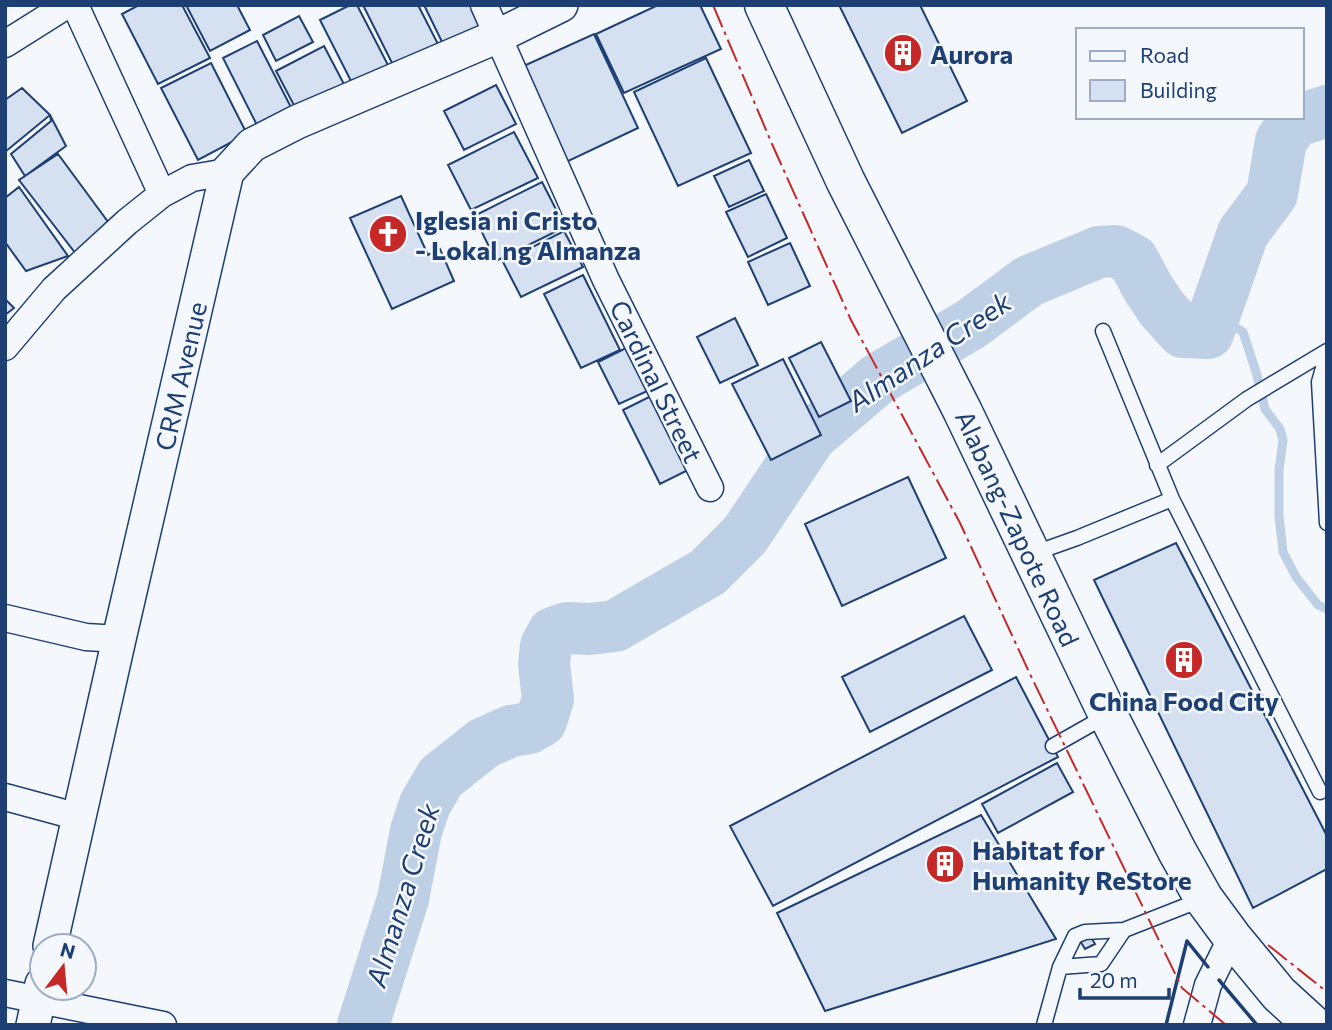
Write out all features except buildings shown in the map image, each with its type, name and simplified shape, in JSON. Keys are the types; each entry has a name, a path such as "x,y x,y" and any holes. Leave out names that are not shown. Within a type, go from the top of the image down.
{"highway":[{"name":"Alabang-Zapote Road","path":"764,5 846,182 951,388 1108,715 1177,851 1204,899 1232,937 1279,994 1313,1025"}],"street":[{"path":"5,44 67,5"},
{"path":"75,5 162,194"},
{"name":"Cardinal Street","path":"484,5 606,280 710,488"},
{"name":"CRM Avenue","path":"53,932 227,172 251,145 297,122 498,36 561,5"},
{"path":"5,347 54,289 162,194 192,178 227,172"},
{"path":"5,618 86,637 119,639"},
{"path":"5,797 79,817"},
{"path":"1197,1025 1209,985 1232,937"},
{"path":"5,993 38,1003 163,1025"}],"lane":[{"path":"1103,331 1172,499 1320,792"},
{"path":"1157,465 1247,399 1327,353"},
{"path":"1327,353 1318,382 1327,523"},
{"path":"1030,555 1172,499"},
{"path":"1053,746 1108,715"},
{"path":"1044,1025 1060,967 1075,936 1085,932 1125,930 1204,899"},
{"path":"1060,967 1101,964 1125,930"}],"waterway":[{"name":"Almanza Creek","path":"1304,119 1327,111"},
{"name":"Almanza Creek","path":"363,1025 403,899 416,831 425,804 441,777 484,743 511,731 529,728 541,721 548,699 544,664 546,646 553,633 567,628 615,626 708,572 745,535 811,436 878,379 971,324 1029,281 1099,252 1116,251 1133,260 1162,309 1183,332 1208,333 1243,233 1272,194 1281,141 1294,122 1303,119"},
{"name":"Almanza Creek","path":"1215,314 1243,332 1265,409 1280,429 1283,440 1279,470 1279,516 1283,552 1296,577 1318,605 1327,609"}],"wall":[{"path":"1166,1025 1187,941 1208,967"},
{"path":"1219,980 1257,1025"}],"power":[{"path":"713,5 851,320 960,523 1182,988 1226,1025"},
{"path":"1268,945 1327,992"}],"place":[{"name":"Aurora","path":"903,53"},
{"name":"Iglesia ni Cristo - Lokal ng Almanza","path":"388,234"},
{"name":"China Food City","path":"1184,660"},
{"name":"Habitat for Humanity ReStore","path":"945,864"}]}
